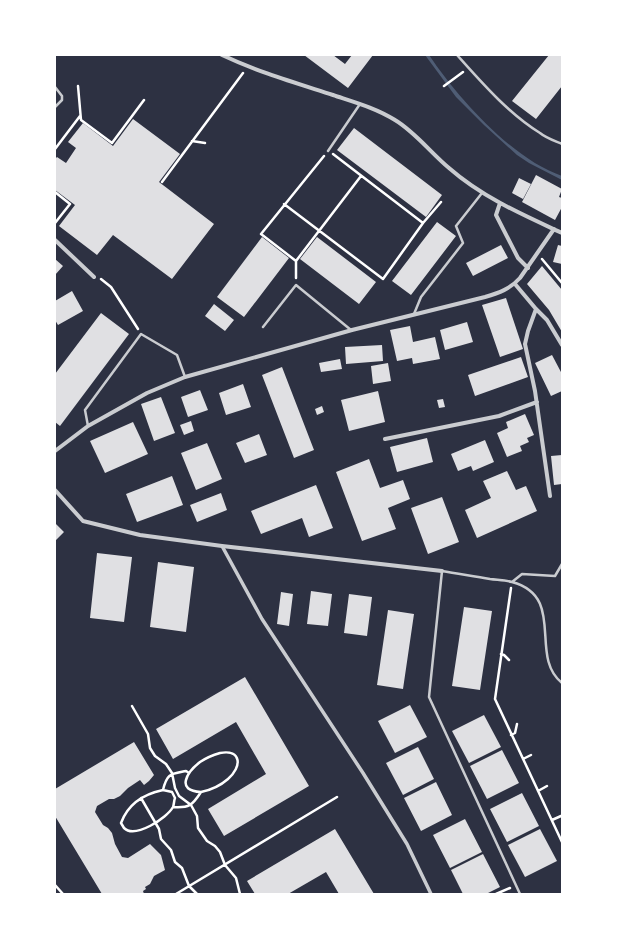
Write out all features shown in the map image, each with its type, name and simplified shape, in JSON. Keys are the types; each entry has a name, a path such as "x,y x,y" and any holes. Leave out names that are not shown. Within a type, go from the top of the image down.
{"street":[{"path":"222,55 246,66 361,104 396,120 449,169 482,192 562,233"},
{"path":"500,202 496,214 518,258 528,268"},
{"path":"55,451 88,426 147,393 185,377 352,330 486,297 503,291 515,284 554,230"},
{"path":"55,240 94,277"},
{"path":"515,284 547,320 562,345"},
{"path":"536,309 525,344 526,354 533,375 550,496"},
{"path":"385,439 499,416 537,402"},
{"path":"55,490 83,521 140,535 222,546 442,571"},
{"path":"222,546 262,620 363,773 407,844 432,894"}],"lane":[{"path":"457,55 517,117 541,134 562,144"},
{"path":"55,87 62,96 62,100 55,108"},
{"path":"328,151 361,104"},
{"path":"413,315 421,297 462,243 456,226 482,192"},
{"path":"262,327 296,284 352,330"},
{"path":"88,426 85,410 141,334 177,355 185,377"},
{"path":"512,582 522,574 555,576 562,564"},
{"path":"520,894 429,697 442,571 512,582 524,587 532,593 537,599 545,621 548,664 556,677 562,683"}],"path":[{"path":"162,182 246,66"},
{"path":"444,86 469,68"},
{"path":"78,86 81,120 112,143 144,100"},
{"path":"55,149 81,115"},
{"path":"192,141 205,143"},
{"path":"296,261 261,234 328,151 423,223"},
{"path":"296,284 296,261 361,176"},
{"path":"55,192 70,204 55,223"},
{"path":"284,204 383,279 423,223 441,202"},
{"path":"538,254 562,283"},
{"path":"94,277 102,279 111,287 119,302 141,334"},
{"path":"512,582 495,699 562,842"},
{"path":"501,654 509,660"},
{"path":"132,706 148,734 150,748 155,756 166,764 172,773 175,788 180,796 191,805 196,816 198,828 207,841 215,846 220,852 225,865 236,878 240,894"},
{"path":"511,734 515,733 517,724"},
{"path":"229,752 235,755 238,761 238,766 229,778 209,791 200,792 192,792 187,789 185,784 189,773 205,759 229,752"},
{"path":"523,759 531,755"},
{"path":"163,790 167,779 172,773 186,771 189,773"},
{"path":"538,791 547,786"},
{"path":"163,790 172,792 175,798 173,807 166,815 146,828 128,831 124,828 121,823 130,806 152,792 163,790"},
{"path":"173,807 183,808 191,805 200,792"},
{"path":"176,894 337,797"},
{"path":"141,798 159,829 161,839 171,850 175,862 182,868 189,886 197,894"},
{"path":"552,820 561,816"},
{"path":"55,885 63,894"},
{"path":"496,894 511,887"}],"water":[{"path":"425,55 429,55 455,90 506,142 543,168 562,176 562,180 517,155 484,125 456,97"}],"building":[{"path":"304,55 333,55 345,64 352,55 373,55 348,88"},
{"path":"549,55 562,55 562,86 536,119 512,101"},
{"path":"133,119 180,154 159,182 214,224 172,279 113,235 97,255 59,226 75,205 55,190 55,159 57,157 66,163 76,148 68,142 83,123 113,146"},
{"path":"354,128 442,195 426,217 337,150"},
{"path":"536,175 562,189 559,197 562,198 562,207 555,220 522,202"},
{"path":"519,178 531,184 523,199 512,193"},
{"path":"437,222 456,236 411,295 392,281"},
{"path":"262,237 289,258 244,317 217,297"},
{"path":"317,237 376,282 359,304 300,259"},
{"path":"501,245 508,258 473,276 466,263"},
{"path":"558,245 562,246 562,264 553,262"},
{"path":"55,259 63,266 55,275"},
{"path":"542,266 562,290 562,332 549,310 527,284"},
{"path":"72,291 83,311 58,325 55,320 55,301"},
{"path":"506,298 523,349 500,357 482,305"},
{"path":"214,304 234,320 225,331 205,316"},
{"path":"101,313 129,334 60,426 55,422 55,374"},
{"path":"467,322 473,342 445,350 440,330"},
{"path":"410,326 413,342 435,337 440,359 413,364 412,358 397,361 390,330"},
{"path":"382,345 383,361 346,364 345,347"},
{"path":"552,355 562,374 562,391 551,396 535,363"},
{"path":"521,357 528,377 475,396 468,375"},
{"path":"340,359 342,369 321,372 319,363"},
{"path":"388,363 391,381 373,384 371,366"},
{"path":"282,367 314,450 294,458 262,375"},
{"path":"243,384 251,407 226,415 219,393"},
{"path":"200,390 208,410 188,417 181,397"},
{"path":"378,391 385,422 349,431 341,400"},
{"path":"161,397 175,433 154,441 141,404"},
{"path":"443,399 445,407 439,408 437,400"},
{"path":"322,406 324,412 317,415 315,409"},
{"path":"525,414 534,435 527,438 529,442 520,446 522,451 507,457 497,433 508,428 506,422"},
{"path":"191,421 194,431 184,435 180,425"},
{"path":"133,422 148,454 105,473 90,441"},
{"path":"259,434 267,455 245,463 236,443"},
{"path":"427,438 433,462 397,472 390,447"},
{"path":"485,440 494,462 473,471 471,466 458,471 451,454"},
{"path":"207,443 222,479 196,490 181,453"},
{"path":"562,455 562,484 554,485 551,456"},
{"path":"369,459 380,488 403,480 410,499 388,508 396,529 362,541 336,472"},
{"path":"507,471 516,490 526,486 537,511 477,538 465,510 491,498 483,481"},
{"path":"172,476 183,505 137,522 126,494"},
{"path":"316,485 333,528 309,537 302,518 261,534 251,511"},
{"path":"221,493 227,510 197,522 190,505"},
{"path":"442,497 459,542 428,554 411,508"},
{"path":"55,523 64,532 55,541"},
{"path":"97,553 132,557 124,622 90,618"},
{"path":"158,562 194,567 186,632 150,627"},
{"path":"311,591 332,594 328,626 307,624"},
{"path":"281,592 293,594 289,626 277,624"},
{"path":"349,594 372,597 367,636 344,633"},
{"path":"464,607 492,611 480,690 452,686"},
{"path":"388,610 414,614 403,689 377,685"},
{"path":"245,677 309,786 224,836 208,809 266,774 236,722 173,759 156,729"},
{"path":"410,705 427,737 395,753 378,721"},
{"path":"484,715 501,747 469,763 452,731"},
{"path":"134,742 154,775 144,785 140,780 128,788 120,796 114,799 109,799 97,806 95,812 103,825 112,833 115,844 122,857 128,858 150,844 161,855 165,870 154,876 150,884 145,887 146,889 143,891 144,894 102,894 55,816 55,789"},
{"path":"418,747 434,779 403,795 386,763"},
{"path":"502,750 519,783 487,799 470,766"},
{"path":"436,782 452,815 421,831 404,798"},
{"path":"522,793 539,826 507,842 490,809"},
{"path":"465,819 482,852 450,868 433,835"},
{"path":"335,829 374,894 339,894 326,872 288,894 255,894 247,881"},
{"path":"540,829 557,861 525,877 508,845"},
{"path":"483,854 500,887 486,894 463,894 451,870"}]}
